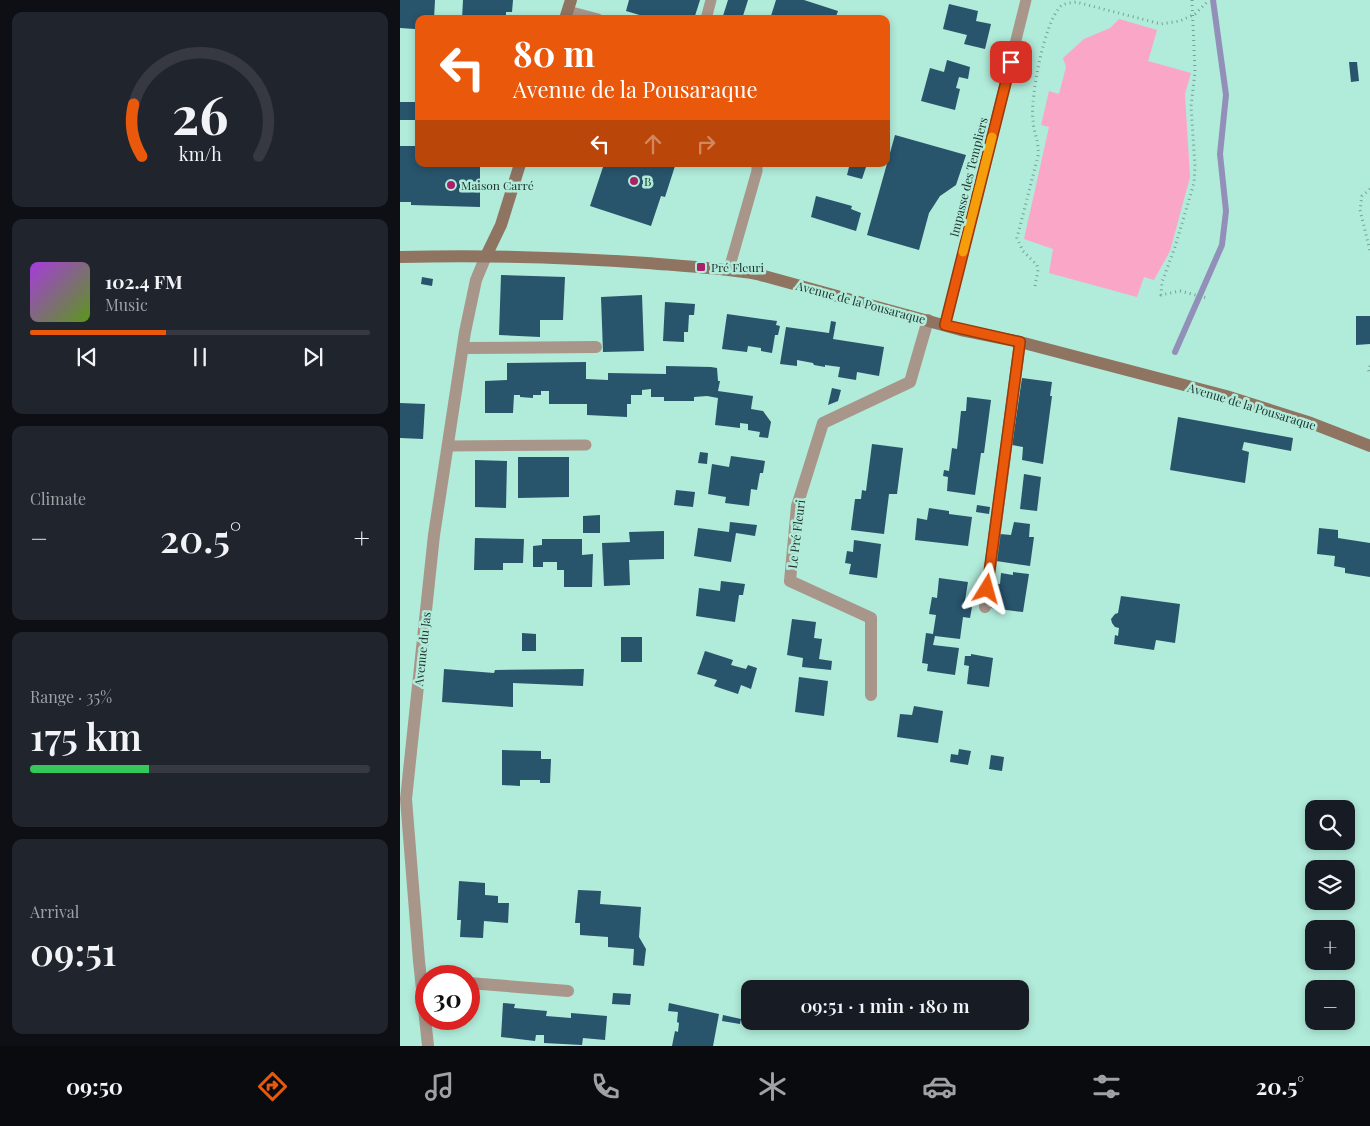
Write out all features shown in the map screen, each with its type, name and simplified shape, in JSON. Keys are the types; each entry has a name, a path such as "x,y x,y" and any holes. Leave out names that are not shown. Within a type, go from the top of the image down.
{"street":[{"path":"486,256 501,224 519,167"},
{"name":"Avenue de la Pousaraque","path":"400,257 486,256 600,260 729,269 757,274 945,325 1020,342 1226,396 1311,423 1370,446"},
{"name":"Avenue du Jas","path":"423,965 406,799 434,535 463,348 476,280 486,256"},
{"name":"Le Pré Fleuri","path":"871,695 871,618 790,581 797,506 823,423 910,382 928,320"},
{"path":"985,608 1020,342"},
{"path":"463,348 596,347"},
{"path":"480,984 568,991"},
{"name":"Avenue du Jas","path":"427,1030 428,1046"}],"lane":[{"path":"707,15 711,0"},
{"name":"Impasse des Templiers","path":"945,325 1026,3"},
{"path":"568,10 585,15"},
{"path":"729,269 757,167"},
{"path":"448,446 586,445"}],"path":[{"path":"1192,0 1195,72 1191,106 1195,166 1194,183 1175,247 1162,282 1161,295 1180,291 1207,298"},
{"path":"1035,286 1037,265 1023,251 1017,238 1038,156 1039,142 1033,122 1034,86 1047,33 1054,14 1062,4 1076,2 1161,24 1180,21 1193,15 1207,2"},
{"path":"1370,189 1362,196 1360,210 1370,251"},
{"path":"1370,366 1368,370 1370,374"}],"shaded area":[{"path":"1119,19 1157,30 1148,61 1191,73 1185,94 1190,177 1170,251 1154,280 1144,277 1137,297 1049,273 1053,249 1024,239 1049,127 1041,125 1049,91 1059,94 1066,67 1063,58 1084,39 1110,28"}],"building":[{"path":"400,0 435,0 434,15 415,15 415,29 400,28"},
{"path":"463,0 513,0 512,12 506,12 506,15 462,15"},
{"path":"629,0 700,0 695,15 640,15 626,11"},
{"path":"728,0 748,0 743,15 723,15"},
{"path":"776,0 804,0 838,11 836,15 771,15"},
{"path":"949,4 978,11 976,21 991,24 985,49 964,44 967,35 943,29"},
{"path":"947,60 970,67 968,79 959,77 956,88 960,89 955,110 921,101 930,68 944,72"},
{"path":"1349,62 1357,62 1359,81 1351,82"},
{"path":"400,102 415,102 415,120 400,120"},
{"path":"978,124 985,126 982,138 975,136"},
{"path":"895,135 966,155 956,185 940,196 929,213 919,250 867,235 886,167 890,167 890,153"},
{"name":"Maison Carré","path":"400,146 415,146 415,167 480,167 480,207 411,205 411,202 400,202"},
{"name":"B","path":"603,167 675,167 665,197 661,196 651,226 590,206"},
{"path":"849,167 866,167 862,179 847,175"},
{"path":"816,196 852,206 851,209 861,213 856,231 811,217"},
{"path":"501,275 565,277 563,320 540,320 540,337 499,335"},
{"path":"422,277 433,279 432,286 421,284"},
{"path":"642,295 644,351 603,352 601,297"},
{"path":"665,302 695,304 694,315 689,315 688,332 684,332 684,342 663,341"},
{"path":"727,314 777,321 776,325 780,326 778,335 775,335 772,353 761,351 761,348 748,346 747,352 722,349"},
{"path":"1356,316 1370,316 1370,344 1356,345"},
{"path":"831,321 836,322 833,339 884,347 879,376 857,372 856,380 838,377 840,367 825,365 825,367 797,360 797,366 780,364 786,327 829,333"},
{"path":"586,362 586,379 608,380 608,373 666,374 666,366 717,368 718,381 720,381 718,391 753,396 751,409 763,411 771,422 768,438 759,437 760,432 748,430 748,424 740,423 740,428 715,425 718,398 707,396 694,397 694,401 664,401 664,397 651,397 651,389 642,390 642,395 631,395 631,404 627,404 627,417 587,415 587,404 549,404 549,391 541,391 541,395 533,395 533,398 514,395 513,413 485,413 485,381 507,380 507,363"},
{"path":"1022,378 1052,382 1050,396 1052,396 1043,464 1022,460 1023,447 1012,445"},
{"path":"832,388 841,390 838,401 828,405"},
{"path":"967,397 991,400 984,453 981,453 975,495 947,491 948,477 943,476 944,470 949,471 952,448 957,449 961,411 966,411"},
{"path":"400,403 425,404 423,439 400,438"},
{"path":"1178,417 1293,438 1291,451 1244,442 1242,450 1249,452 1245,483 1170,470"},
{"path":"872,444 903,448 897,494 889,494 884,534 851,530 855,499 861,499 862,490 866,491"},
{"path":"700,452 708,453 707,464 698,463"},
{"path":"731,456 765,461 763,473 760,473 757,490 751,489 749,506 725,503 726,497 708,494 712,464 729,467"},
{"path":"518,457 569,457 569,497 518,498"},
{"path":"475,460 507,461 506,508 475,507"},
{"path":"1024,474 1041,477 1037,511 1020,509"},
{"path":"676,490 695,492 693,507 674,505"},
{"path":"977,505 990,507 989,514 976,512"},
{"path":"929,508 949,511 949,514 972,517 968,546 915,540 917,518 927,520"},
{"path":"600,515 600,533 583,533 583,516"},
{"path":"730,522 757,525 755,536 736,533 731,562 694,556 698,528 729,532"},
{"path":"1014,522 1030,524 1029,537 1034,537 1030,566 996,561 1000,534 1011,535"},
{"path":"1319,528 1338,530 1338,538 1370,543 1370,577 1345,573 1345,568 1334,566 1335,556 1317,554"},
{"path":"664,531 664,559 629,560 630,585 604,586 602,543 630,542 629,532"},
{"path":"475,538 524,539 523,563 503,563 503,570 474,570"},
{"path":"542,539 582,539 582,555 593,554 592,587 564,587 564,570 557,570 557,562 543,562 543,567 533,567 533,546 542,545"},
{"path":"854,540 881,544 877,578 849,574 851,564 845,563 847,551 853,552"},
{"path":"1013,572 1029,574 1023,612 991,608 993,583 1000,584 1001,573 1013,575"},
{"path":"939,578 968,582 964,607 972,607 970,618 963,617 960,639 935,636 933,645 959,648 955,675 927,671 928,664 922,663 926,633 933,634 936,615 929,614 932,597 937,598"},
{"path":"721,581 745,584 743,595 739,595 735,622 696,616 699,588 720,591"},
{"path":"1121,596 1180,604 1175,643 1156,640 1154,650 1114,644 1115,635 1118,636 1119,628 1115,627 1111,619 1118,613"},
{"path":"792,619 816,622 814,638 822,639 819,659 832,661 831,670 802,667 803,658 787,655"},
{"path":"522,633 536,634 536,651 522,651"},
{"path":"621,637 642,637 642,662 621,662"},
{"path":"705,651 733,660 731,665 746,669 748,665 757,668 751,689 741,685 738,694 714,686 717,680 697,674"},
{"path":"971,654 993,658 989,687 967,684 969,666 964,665 965,656 971,656"},
{"path":"444,669 494,673 495,670 584,669 583,686 513,683 513,707 442,702"},
{"path":"799,677 828,681 824,716 795,712"},
{"path":"914,706 943,711 938,743 897,737 900,714 912,715"},
{"path":"959,749 971,751 968,765 950,762 951,754 958,755"},
{"path":"502,750 541,751 541,759 551,759 550,783 540,783 540,780 520,780 520,786 502,785"},
{"path":"991,755 1004,757 1002,771 989,769"},
{"path":"459,881 485,883 485,895 498,896 498,903 509,903 508,923 484,921 483,938 460,937 461,920 457,920"},
{"path":"578,890 601,891 600,904 641,907 639,937 646,949 644,966 633,965 634,949 608,947 608,937 580,935 580,923 575,923"},
{"path":"613,993 631,994 630,1005 612,1004"},
{"path":"503,1003 515,1004 514,1008 547,1011 546,1016 571,1018 571,1013 607,1016 605,1040 583,1038 582,1045 544,1043 544,1035 536,1035 535,1041 501,1037"},
{"path":"669,1003 719,1014 713,1046 672,1046 675,1031 678,1032 679,1023 677,1022 678,1012 668,1011"},
{"path":"723,1015 741,1019 740,1024 722,1021"}],"waterway":[{"path":"1175,352 1222,245 1226,211 1220,154 1226,95 1213,0"}],"slow traffic":[{"path":"963,252 992,137"}],"place":[{"name":"B","path":"634,181"},
{"name":"Maison Carré","path":"451,185"},
{"name":"Pré Fleuri","path":"701,267"}],"route":[{"path":"987,589 1020,342 945,325 1011,62"}]}
